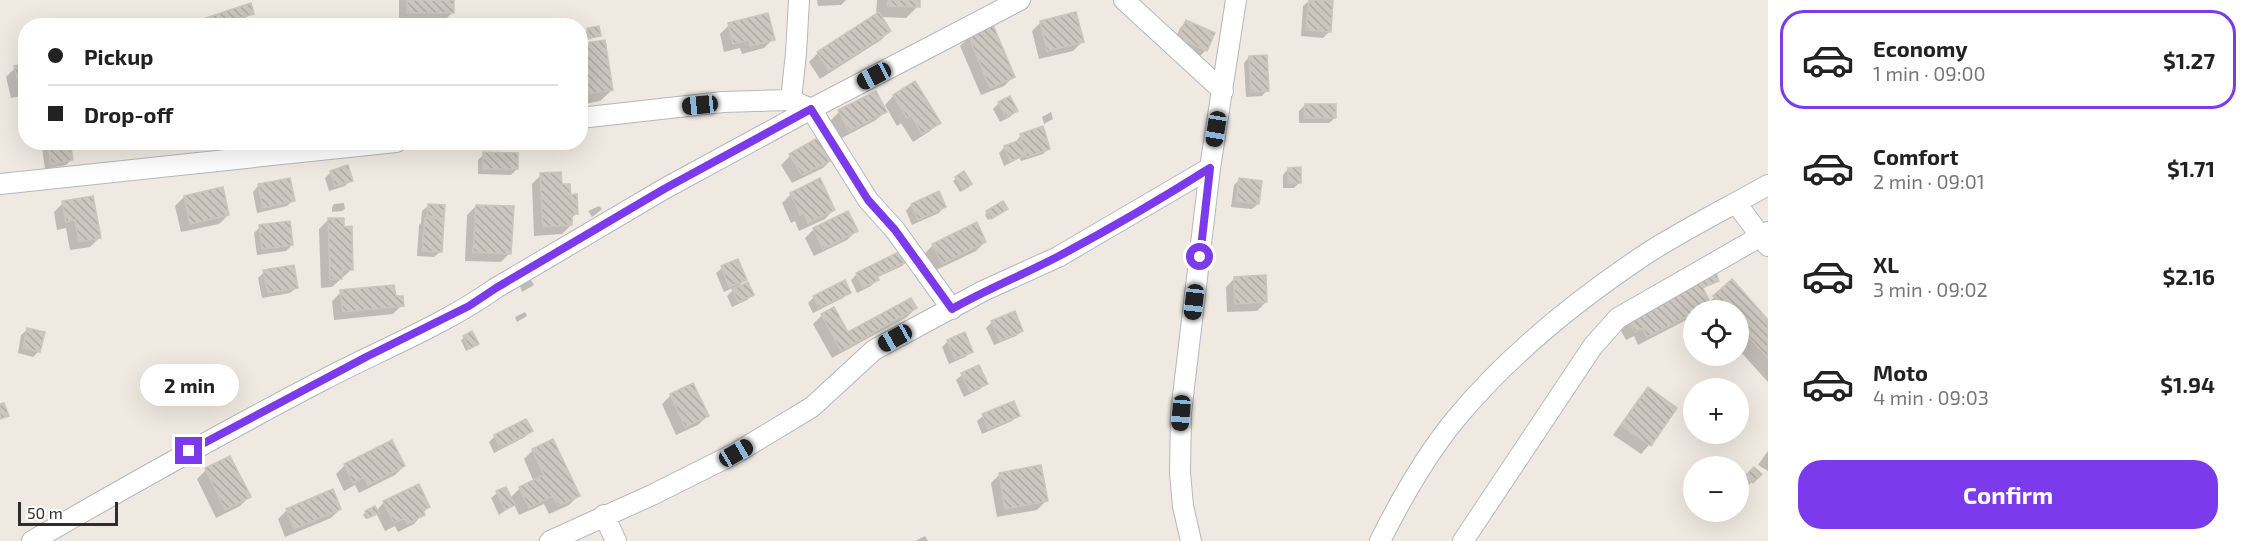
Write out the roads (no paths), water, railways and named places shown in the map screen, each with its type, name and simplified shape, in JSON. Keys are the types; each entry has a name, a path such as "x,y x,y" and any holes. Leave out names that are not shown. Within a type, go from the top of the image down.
{"street":[{"path":"791,100 799,0"},
{"path":"32,541 209,440 368,356 469,306 664,189 1020,0"},
{"path":"1124,0 1222,91"},
{"path":"1191,541 1183,506 1179,454 1181,413 1210,168 1236,0"},
{"path":"588,117 723,102 791,100 811,109 868,200 895,230 952,309"},
{"path":"0,184 321,150"},
{"path":"550,541 696,474 781,427 812,407 874,350 983,291 1058,256 1210,168"},
{"path":"1380,541 1401,499 1425,461 1454,422 1502,370 1597,288 1651,252 1768,185"},
{"path":"1463,541 1610,324 1766,238 1736,203"},
{"path":"604,515 616,541"}]}
